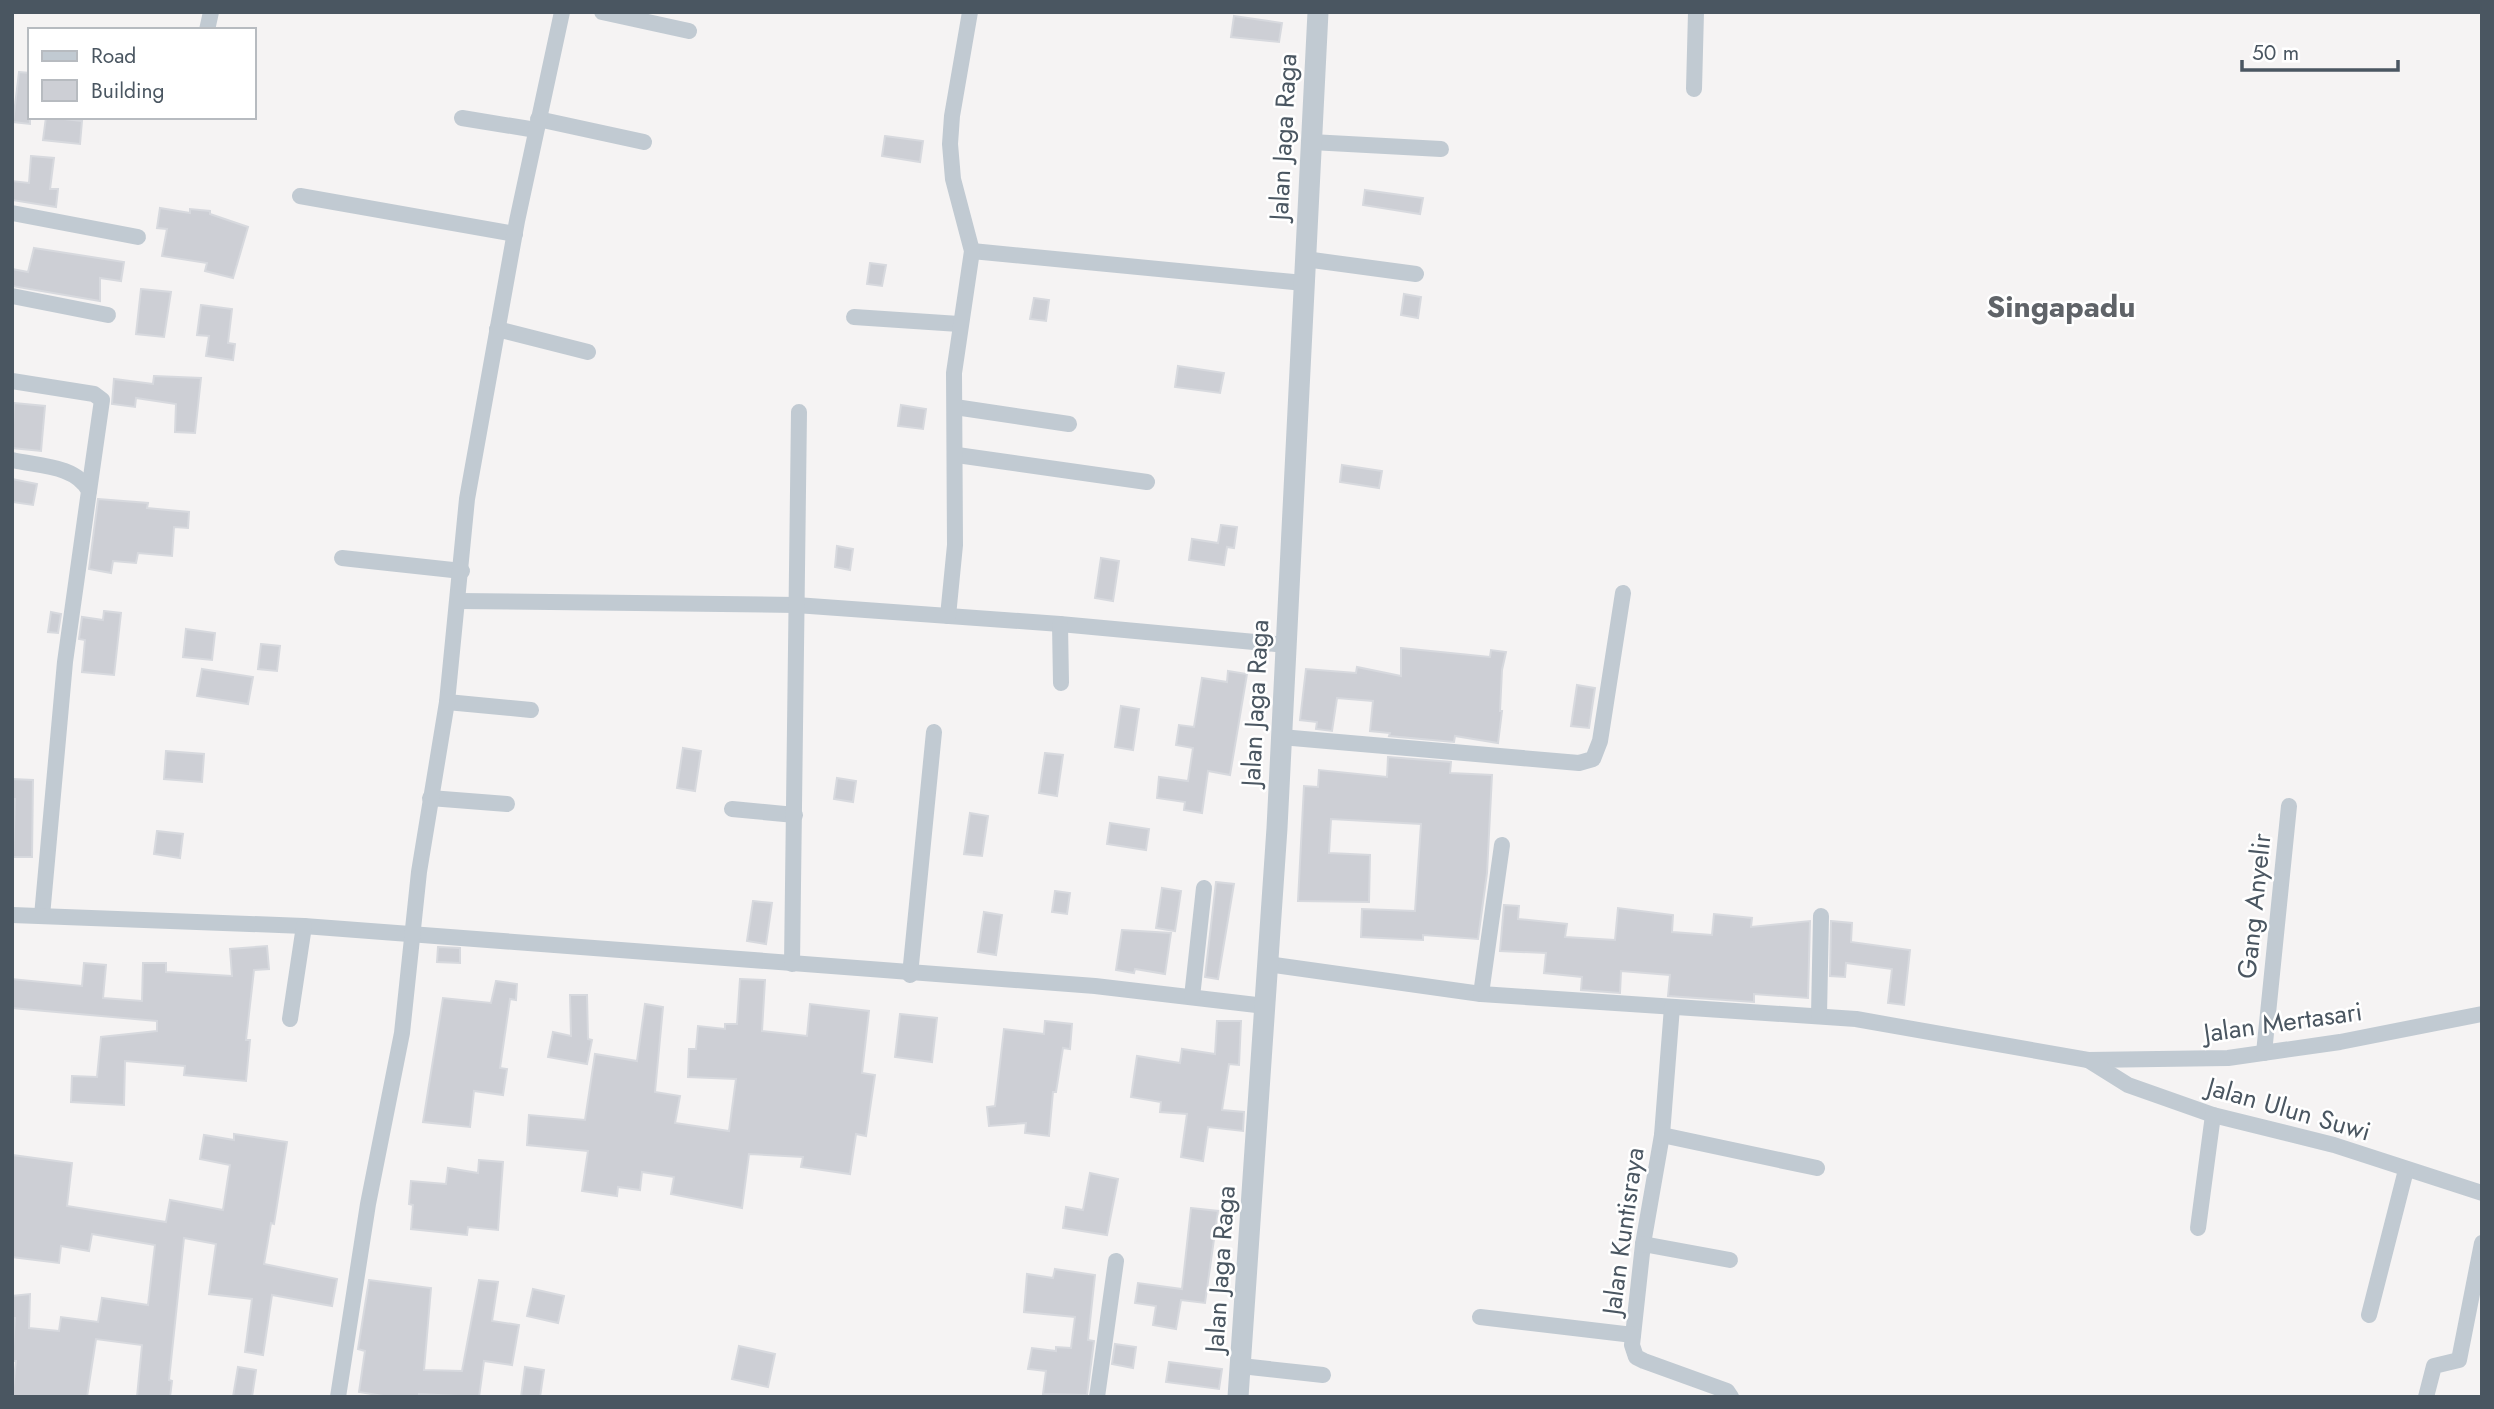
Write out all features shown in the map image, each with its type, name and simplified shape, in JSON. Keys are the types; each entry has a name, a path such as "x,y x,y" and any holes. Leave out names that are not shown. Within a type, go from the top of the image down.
{"street":[{"path":"338,1397 368,1204 402,1033 430,798 447,702 467,499 515,234 562,12"},
{"path":"602,12 689,31"},
{"path":"948,616 955,545 957,455 954,373 959,324 972,251 953,179 950,144 970,12"},
{"name":"Jalan Jaga Raga","path":"1238,1397 1287,645 1318,12"},
{"path":"1694,89 1696,12"},
{"path":"462,118 537,125 645,142"},
{"path":"1311,142 1441,149"},
{"path":"300,196 515,234"},
{"path":"12,213 138,237"},
{"path":"972,251 1304,283"},
{"path":"1305,259 1416,274"},
{"path":"12,296 108,315"},
{"path":"854,317 959,324"},
{"path":"497,330 589,352"},
{"path":"12,381 94,394 102,400 65,662 42,916"},
{"path":"955,407 1069,424"},
{"path":"792,964 799,412"},
{"path":"957,455 1147,482"},
{"path":"12,460 70,472 83,480 89,491"},
{"path":"342,558 461,571"},
{"path":"1281,737 1579,763 1594,759 1600,741 1623,593"},
{"path":"458,601 796,605 1060,624 1287,645"},
{"path":"1060,624 1061,683"},
{"path":"447,702 531,710"},
{"path":"911,975 933,732"},
{"path":"430,798 507,804"},
{"name":"Gang Anyelir","path":"2264,1053 2289,806"},
{"path":"732,809 795,815"},
{"path":"1481,994 1502,845"},
{"path":"1192,997 1204,888"},
{"path":"12,915 304,926 568,949 1095,986 1265,1006"},
{"path":"1819,1015 1821,916"},
{"path":"290,1019 304,926"},
{"path":"1266,964 1481,994 1819,1015 2088,1060"},
{"name":"Jalan Kuntisraya","path":"1672,1007 1662,1135 1643,1244 1632,1345 1636,1357 1727,1391 1731,1397"},
{"name":"Jalan Mertasari","path":"2088,1060 2216,1058 2264,1053 2340,1042 2482,1014"},
{"name":"Jalan Ulun Suwi","path":"2088,1060 2128,1085 2213,1115 2334,1145 2482,1193"},
{"path":"2198,1228 2213,1115"},
{"path":"1662,1135 1817,1168"},
{"path":"2369,1315 2406,1170"},
{"path":"2426,1397 2433,1367 2459,1360 2482,1243"},
{"path":"1643,1244 1730,1260"},
{"path":"1097,1397 1115,1261"},
{"path":"1480,1317 1633,1335"},
{"path":"1241,1366 1323,1376"}],"building":[{"path":"1234,16 1282,23 1279,42 1231,37"},
{"path":"19,72 28,73 30,124 13,122"},
{"path":"46,119 82,121 80,144 43,140"},
{"path":"885,136 923,141 920,162 882,156"},
{"path":"31,156 54,158 50,189 58,189 56,207 12,200 12,181 29,183"},
{"path":"1365,190 1423,198 1420,214 1363,205"},
{"path":"160,208 190,213 190,209 210,211 210,214 248,227 233,278 205,271 207,263 162,256 167,229 157,228"},
{"path":"34,248 124,262 121,281 100,278 100,301 12,286 12,269 28,272"},
{"path":"870,263 886,265 882,286 867,284"},
{"path":"141,289 171,292 164,337 136,334"},
{"path":"1404,294 1421,297 1418,318 1401,315"},
{"path":"1034,298 1049,300 1046,321 1030,319"},
{"path":"201,305 232,309 228,343 235,344 233,360 206,356 209,336 197,335"},
{"path":"1178,366 1224,373 1220,393 1175,387"},
{"path":"154,376 201,378 195,433 175,432 176,404 136,398 135,407 112,404 114,379 153,384"},
{"path":"14,403 45,406 41,451 12,448"},
{"path":"901,405 926,409 923,429 898,426"},
{"path":"1342,465 1382,471 1379,488 1340,482"},
{"path":"12,479 37,484 33,505 12,502"},
{"path":"98,499 148,503 147,508 189,512 188,528 174,527 172,556 138,553 136,563 113,561 111,573 89,569"},
{"path":"1221,525 1237,527 1234,548 1227,547 1224,565 1189,560 1192,539 1218,543"},
{"path":"837,546 853,549 850,570 835,567"},
{"path":"1101,558 1119,561 1113,601 1095,598"},
{"path":"104,611 121,613 114,675 82,672 85,640 79,639 82,617 103,620"},
{"path":"51,612 61,614 58,633 48,632"},
{"path":"186,629 215,633 212,660 183,657"},
{"path":"261,644 280,646 277,671 258,669"},
{"path":"1401,648 1490,657 1491,650 1506,652 1502,670 1502,711 1498,743 1455,736 1454,742 1389,736 1390,733 1370,731 1373,701 1337,698 1332,731 1316,729 1317,722 1300,720 1306,669 1356,673 1357,667 1401,676"},
{"path":"202,669 253,677 248,704 197,696"},
{"path":"1228,671 1247,674 1230,775 1208,771 1202,813 1184,810 1185,802 1157,798 1159,777 1188,781 1193,748 1176,745 1179,725 1194,727 1202,678 1227,682"},
{"path":"1577,685 1595,688 1589,728 1571,726"},
{"path":"1121,706 1139,709 1133,750 1115,747"},
{"path":"683,748 701,751 695,791 677,788"},
{"path":"166,751 204,754 202,782 164,779"},
{"path":"1045,753 1063,755 1057,796 1039,793"},
{"path":"1388,757 1451,762 1450,773 1492,775 1487,873 1478,939 1423,935 1423,940 1361,937 1362,909 1415,911 1421,824 1331,819 1329,853 1370,855 1369,902 1298,901 1304,786 1318,787 1319,770 1387,777"},
{"path":"837,778 856,781 853,802 834,799"},
{"path":"12,779 33,780 32,857 13,857 15,799 12,799"},
{"path":"970,813 988,816 982,856 964,854"},
{"path":"1110,823 1149,829 1146,850 1107,844"},
{"path":"157,831 183,834 180,858 154,854"},
{"path":"1216,882 1234,884 1218,979 1205,977"},
{"path":"1162,888 1181,891 1175,931 1156,928"},
{"path":"1055,891 1070,893 1067,914 1052,912"},
{"path":"753,901 772,903 766,944 747,941"},
{"path":"1504,905 1519,906 1518,919 1567,924 1565,937 1615,940 1618,908 1673,915 1672,932 1712,935 1714,914 1752,918 1751,927 1810,921 1808,998 1754,994 1754,1002 1668,996 1670,975 1621,971 1620,993 1581,990 1582,977 1544,973 1546,953 1500,951"},
{"path":"984,912 1002,915 996,955 978,952"},
{"path":"1831,921 1852,923 1851,942 1910,950 1904,1005 1888,1003 1892,969 1846,963 1845,977 1830,976"},
{"path":"1122,930 1171,933 1165,974 1135,969 1134,973 1116,970"},
{"path":"267,946 269,969 254,970 246,1040 250,1040 246,1081 184,1075 185,1066 125,1061 124,1105 71,1102 72,1076 97,1077 101,1037 157,1031 157,1021 12,1008 12,979 82,986 84,963 106,965 103,998 142,1001 143,963 166,963 166,972 232,976 230,949"},
{"path":"438,947 460,948 460,963 437,962"},
{"path":"740,979 765,980 762,1031 807,1036 810,1004 869,1011 862,1073 875,1075 866,1136 856,1134 850,1174 801,1167 803,1157 749,1154 742,1208 671,1194 674,1177 642,1172 640,1190 618,1187 617,1196 582,1191 588,1151 527,1145 529,1115 585,1120 595,1054 637,1061 645,1004 663,1007 655,1092 680,1096 675,1123 729,1131 736,1079 688,1077 689,1049 696,1049 698,1026 725,1029 725,1024 737,1024"},
{"path":"496,981 517,984 516,1000 510,999 500,1068 507,1069 503,1095 474,1091 470,1127 423,1122 443,998 491,1003"},
{"path":"570,995 587,995 588,1039 592,1040 587,1064 548,1057 553,1032 571,1036"},
{"path":"900,1014 937,1018 932,1062 895,1057"},
{"path":"1045,1021 1072,1024 1070,1049 1063,1048 1056,1092 1053,1092 1049,1136 1025,1133 1026,1123 989,1126 987,1107 995,1106 1004,1029 1044,1034"},
{"path":"1217,1021 1241,1021 1239,1065 1229,1064 1222,1110 1244,1112 1243,1131 1208,1127 1203,1161 1181,1157 1187,1114 1160,1112 1161,1102 1131,1097 1137,1056 1180,1063 1182,1049 1215,1054"},
{"path":"234,1134 287,1142 274,1224 271,1223 264,1264 337,1279 332,1306 272,1295 263,1355 245,1352 252,1299 209,1294 216,1244 184,1238 169,1380 172,1381 170,1397 137,1397 142,1345 96,1339 87,1397 12,1397 16,1361 12,1361 15,1318 12,1318 12,1296 30,1294 29,1328 59,1331 61,1317 98,1322 102,1298 148,1305 155,1245 92,1234 89,1251 61,1246 59,1263 12,1257 12,1155 72,1163 67,1206 166,1222 170,1200 223,1210 230,1165 200,1159 204,1135 234,1140"},
{"path":"479,1160 503,1162 498,1230 468,1227 467,1235 411,1229 411,1181 446,1184 448,1168 478,1173"},
{"path":"1090,1173 1118,1179 1107,1235 1063,1228 1066,1207 1083,1210"},
{"path":"1191,1208 1218,1211 1205,1303 1181,1300 1176,1329 1153,1325 1156,1306 1135,1303 1138,1283 1182,1289"},
{"path":"1055,1269 1095,1275 1088,1340 1094,1341 1087,1395 1043,1394 1046,1371 1028,1369 1032,1348 1056,1351 1056,1347 1071,1348 1075,1317 1024,1312 1027,1274 1053,1278"},
{"path":"369,1280 431,1288 424,1370 462,1371 479,1280 498,1282 492,1321 519,1325 512,1365 484,1361 479,1397 419,1394 419,1397 389,1397 359,1392 365,1351 358,1349"},
{"path":"533,1289 564,1296 558,1323 527,1316"},
{"path":"1115,1344 1136,1347 1133,1368 1112,1364"},
{"path":"739,1346 775,1354 768,1387 732,1379"},
{"path":"1169,1362 1222,1369 1219,1389 1166,1382"},
{"path":"238,1367 256,1370 252,1397 233,1397"},
{"path":"525,1367 544,1370 540,1397 521,1397"}],"district":[{"name":"Singapadu","path":"2061,307"}]}
